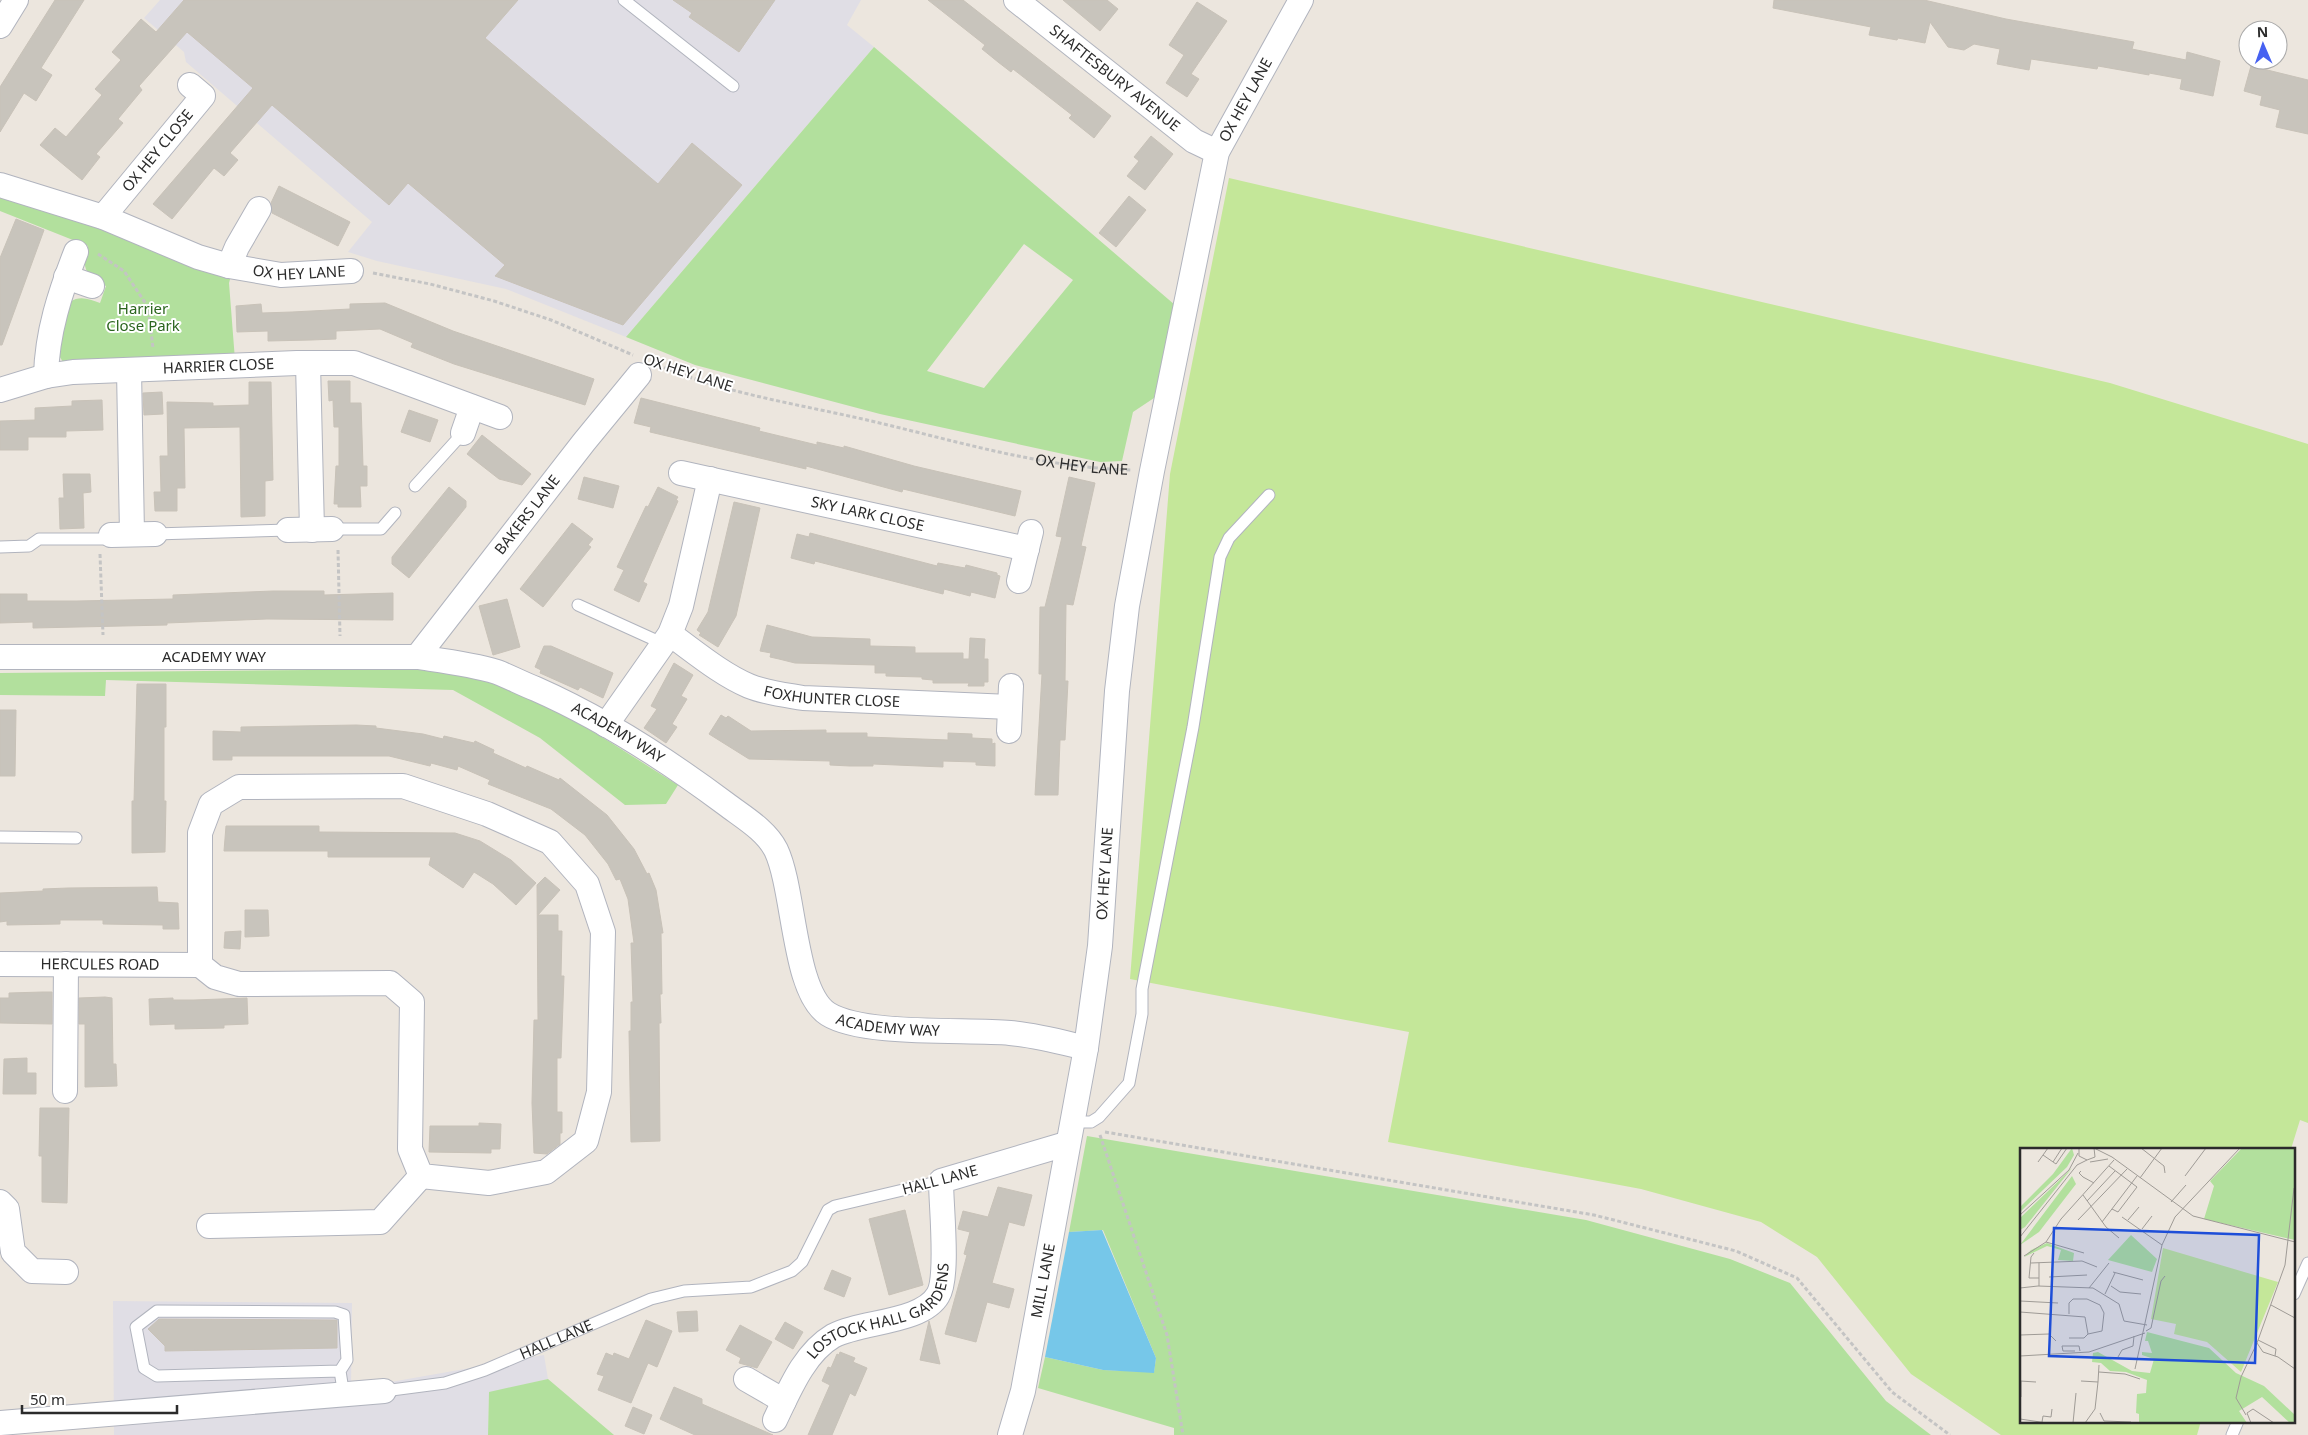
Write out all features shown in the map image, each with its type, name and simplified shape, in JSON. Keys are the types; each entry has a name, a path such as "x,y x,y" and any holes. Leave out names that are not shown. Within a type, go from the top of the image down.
{"street":[{"path":"0,26 16,0"},
{"name":"SHAFTESBURY AVENUE","path":"1016,0 1194,142 1217,152"},
{"name":"OX HEY LANE","path":"1069,1131 1086,1048 1100,946 1117,691 1127,606 1152,471 1217,152 1301,0"},
{"name":"OX HEY CLOSE","path":"103,217 203,96 190,85"},
{"name":"OX HEY LANE","path":"0,185 103,217 198,257 230,266 272,274 351,271"},
{"name":"OX HEY LANE","path":"230,266 237,248 259,208"},
{"path":"46,376 49,337 59,297 76,252"},
{"path":"66,277 92,286"},
{"path":"288,530 327,529 308,363"},
{"name":"HARRIER CLOSE","path":"0,390 46,376 73,372 354,363 500,417"},
{"name":"BAKERS LANE","path":"417,657 645,366"},
{"path":"128,370 114,536 155,534"},
{"path":"463,433 472,407"},
{"name":"SKY LARK CLOSE","path":"682,473 1029,540 1019,580"},
{"path":"606,725 667,639 681,606 710,479"},
{"name":"FOXHUNTER CLOSE","path":"667,639 749,686 773,693 803,698 1010,697 1009,730"},
{"name":"ACADEMY WAY","path":"0,657 417,657 461,663 498,673 559,699 606,725 687,776 761,831 776,849 785,877 806,981 816,1002 828,1014 840,1020 874,1028 1012,1033 1086,1048"},
{"path":"403,786 487,814 550,842 586,884 603,932 599,1092 586,1142 546,1172 489,1183 421,1176 410,1149 412,1002 390,983 239,984 215,977 200,966 200,833 211,804 239,787 403,786"},
{"name":"HERCULES ROAD","path":"0,964 200,966"},
{"path":"65,1091 66,964"},
{"name":"HALL LANE","path":"941,1181 1069,1131"},
{"name":"MILL LANE","path":"1010,1435 1023,1391 1069,1131"},
{"path":"209,1226 380,1222 421,1176"},
{"name":"LOSTOCK HALL GARDENS","path":"746,1379 779,1410 809,1359 820,1346 833,1336 846,1330 918,1312 938,1296 943,1274 941,1181"},
{"path":"0,1202 7,1209 13,1252 32,1271 66,1272"},
{"name":"HALL LANE","path":"0,1423 344,1396 384,1391"}],"lane":[{"path":"624,0 734,86"},
{"path":"415,486 463,433"},
{"path":"1069,1131 1099,1117 1130,1083 1142,1014 1142,989 1193,726 1220,557 1229,538 1269,496"},
{"path":"327,529 381,529 396,513"},
{"path":"155,534 288,530"},
{"path":"0,547 29,546 39,540 114,536"},
{"path":"578,605 667,639"},
{"path":"0,837 76,838"},
{"name":"HALL LANE","path":"384,1391 445,1383 485,1370 651,1299 684,1291 751,1287 759,1284 792,1271 802,1262 828,1210 835,1206 941,1181"},
{"path":"2296,1290 2308,1263"},
{"path":"340,1371 157,1376 144,1368 136,1327 157,1310 335,1312 344,1315 347,1360 340,1371 344,1396"},
{"path":"2232,1435 2238,1422"}],"path":[{"path":"76,252 78,246 110,260 124,271 143,299 150,316 152,368"},
{"name":"OX HEY LANE","path":"351,271 405,279 494,301 552,320 645,366 734,389 1021,456 1097,470 1152,471"},
{"path":"327,529 340,656"},
{"path":"104,657 114,536"},
{"path":"1182,1435 1167,1335 1098,1130 1594,1215 1736,1251 1797,1278 1892,1392 1950,1435"}],"shaded area":[{"path":"160,0 861,0 847,25 874,47 626,337 506,289 377,261 348,252 372,222 186,62 184,52 144,18"},
{"path":"113,1301 352,1303 351,1389 544,1355 548,1379 489,1393 488,1435 114,1435"}],"green space":[{"path":"874,47 1175,305 1154,398 1133,412 1122,461 1100,462 880,414 695,365 626,337","holes":["1024,244 1073,280 984,388 927,371"]},
{"path":"1229,178 2110,383 2308,444 2308,1123 2300,1120 2291,1148 2020,1148 2020,1422 2201,1422 2197,1435 2001,1435 1911,1374 1817,1257 1761,1222 1641,1189 1388,1142 1409,1032 1130,979 1170,474"},
{"name":"Harrier Close Park","path":"0,193 232,272 229,283 235,360 63,362 58,354 70,302 81,298 100,303 106,286 89,275 86,270 85,260 88,246 0,211"},
{"path":"422,669 492,683 535,700 598,735 678,785 666,804 625,805 540,738 453,690 106,680 105,696 0,695 0,673"},
{"path":"1087,1136 1586,1220 1730,1259 1790,1283 1886,1401 1931,1435 1174,1435 1174,1428 1038,1388 1045,1357 1103,1370 1154,1372 1156,1358 1103,1230 1069,1232"},
{"path":"548,1379 614,1435 488,1435 489,1392"}],"water":[{"path":"1102,1230 1156,1358 1154,1373 1103,1370 1045,1357 1069,1232"}],"building":[{"path":"55,0 84,0 41,68 52,75 36,101 24,93 0,132 0,87"},
{"path":"184,0 518,0 485,38 658,184 692,143 742,185 623,325 495,276 505,265 408,183 389,205 272,105 230,153 238,160 224,176 214,168 172,219 153,204 253,88 187,32 139,86 142,90 118,119 123,123 96,154 100,157 82,180 40,145 55,128 66,137 102,95 95,89 121,60 112,52 141,19 156,32"},
{"path":"673,0 775,0 739,52 689,17 692,13"},
{"path":"928,0 963,0 1111,116 1094,138 1069,118 1072,115 1013,69 1011,72 998,62 982,49 985,45"},
{"path":"1063,0 1107,0 1118,9 1100,31"},
{"path":"1774,0 1924,0 2006,19 2134,42 2132,49 2186,60 2187,52 2220,61 2213,96 2180,89 2182,79 2149,73 2149,75 2098,66 2097,69 2031,59 2029,70 1997,64 2000,49 1974,44 1964,50 1948,47 1930,22 1925,43 1898,38 1897,40 1869,35 1871,27 1773,8"},
{"path":"1197,2 1227,21 1191,74 1199,79 1187,97 1166,83 1184,55 1169,45"},
{"path":"2250,70 2267,70 2308,80 2308,134 2276,127 2280,110 2260,105 2262,96 2244,91"},
{"path":"1151,136 1173,154 1145,190 1127,176 1139,161 1134,157"},
{"path":"279,186 350,222 338,246 272,213 271,203"},
{"path":"1129,196 1146,210 1116,247 1099,233"},
{"path":"16,219 44,230 2,345 0,345 0,258"},
{"path":"385,303 453,331 594,379 585,405 454,364 411,347 413,343 380,329 336,331 336,339 268,341 268,331 237,332 236,306 261,304 262,313 350,309 350,304"},
{"path":"328,381 350,381 350,403 361,403 363,466 367,466 367,486 360,486 361,507 338,507 338,504 334,504 336,466 339,466 339,427 334,427 333,400 329,401"},
{"path":"249,382 271,382 273,480 265,481 265,516 241,517 240,427 184,428 185,488 177,488 177,511 155,511 154,492 161,492 160,456 168,456 167,402 213,403 213,406 249,405"},
{"path":"162,392 163,414 144,415 143,393"},
{"path":"641,398 760,428 759,431 817,445 817,442 844,448 844,446 914,466 1021,491 1015,516 903,489 902,492 806,466 806,469 650,432 651,427 634,423"},
{"path":"102,400 103,430 66,431 66,437 28,437 28,450 0,450 0,421 35,420 35,408 72,406 72,401"},
{"path":"409,410 438,420 430,442 401,432"},
{"path":"482,435 531,474 522,485 499,479 467,454"},
{"path":"63,474 90,474 91,492 83,493 84,528 60,529 59,498 64,498"},
{"path":"584,477 619,486 613,508 578,499"},
{"path":"1069,477 1095,483 1081,546 1086,547 1073,605 1066,604 1065,681 1068,681 1065,740 1060,740 1058,795 1035,795 1042,674 1039,674 1040,607 1045,607 1062,537 1056,536"},
{"path":"449,487 466,501 466,507 409,578 392,564 392,557"},
{"path":"658,487 678,497 676,500 678,501 643,582 647,584 639,602 614,590 624,570 617,567 646,506 648,507"},
{"path":"734,502 760,508 736,616 718,647 699,635 701,633 697,630 708,612"},
{"path":"572,523 593,539 588,545 591,547 543,607 520,589"},
{"path":"810,533 937,566 938,563 965,568 966,565 997,573 1000,576 995,598 971,592 970,596 944,589 943,594 815,561 814,564 791,558 797,534 809,537"},
{"path":"324,591 324,595 393,593 393,620 267,619 167,623 167,625 33,628 33,622 0,623 0,594 27,594 27,601 77,601 173,599 173,595"},
{"path":"507,599 520,647 493,655 479,606"},
{"path":"767,625 812,637 870,639 870,646 915,647 915,653 963,653 963,659 969,659 970,638 985,639 984,659 988,659 988,682 984,682 984,686 968,686 969,683 933,683 933,680 922,679 922,677 886,676 886,673 875,673 875,665 795,663 770,657 771,653 760,651"},
{"path":"544,646 551,646 613,673 603,698 580,687 578,690 540,673 541,670 535,667"},
{"path":"674,663 693,675 681,696 687,699 672,724 677,727 666,743 644,728 657,709 651,706"},
{"path":"137,684 166,684 166,727 164,727 165,852 132,853 132,801 134,801"},
{"path":"0,710 16,710 15,776 0,776"},
{"path":"721,715 726,718 728,716 751,731 826,730 826,733 867,733 867,737 948,740 948,733 972,734 972,738 992,739 992,744 995,743 995,766 976,765 976,762 943,761 943,767 873,764 873,766 850,766 830,765 830,761 749,759 709,734"},
{"path":"376,726 376,728 423,734 443,739 444,736 474,743 475,741 494,750 493,753 526,768 527,766 559,780 560,778 607,815 634,849 647,874 649,873 656,890 663,933 661,933 661,1023 659,1023 660,1141 631,1142 629,1031 631,1031 631,1002 633,1002 631,943 634,943 628,899 620,879 616,880 608,864 585,835 551,809 488,784 490,780 458,766 457,770 431,763 430,766 389,756 232,756 232,760 213,760 213,731 241,732 241,727"},
{"path":"226,826 319,826 319,832 455,833 480,841 511,860 536,883 516,905 493,884 474,872 463,888 429,865 431,857 328,857 328,851 224,851"},
{"path":"545,877 560,890 538,915 558,915 558,931 562,931 561,976 564,976 561,1058 557,1058 557,1112 562,1112 562,1133 560,1133 560,1144 547,1154 534,1153 532,1103 534,1020 538,1020 537,885"},
{"path":"157,887 158,902 178,903 179,929 163,929 163,925 103,924 103,920 60,920 60,924 7,925 7,921 0,922 0,893 68,888"},
{"path":"245,910 268,910 269,936 245,937"},
{"path":"241,931 240,949 224,948 225,932"},
{"path":"52,992 52,1024 0,1023 0,998 9,998 9,993"},
{"path":"79,998 112,998 113,1064 116,1064 117,1086 85,1087 85,1024 79,1024"},
{"path":"173,998 173,1000 194,1000 247,998 248,1024 224,1025 224,1028 175,1029 175,1024 150,1025 149,999"},
{"path":"27,1058 27,1073 36,1073 36,1094 3,1094 4,1059"},
{"path":"40,1108 69,1108 67,1203 42,1202 42,1156 39,1156"},
{"path":"479,1123 501,1124 500,1149 491,1149 491,1153 429,1152 430,1126 479,1126"},
{"path":"998,1187 1032,1195 1024,1226 1009,1222 992,1283 1014,1289 1009,1308 987,1302 976,1342 945,1334 967,1255 964,1254 970,1232 958,1229 963,1211 988,1217"},
{"path":"905,1210 923,1285 889,1295 869,1219"},
{"path":"832,1270 851,1278 844,1297 824,1289"},
{"path":"697,1311 698,1331 679,1332 677,1312"},
{"path":"159,1319 337,1320 337,1348 165,1351 165,1346 148,1329"},
{"path":"646,1320 672,1331 657,1367 648,1363 631,1403 598,1390 604,1376 597,1374 606,1353 613,1356 614,1353 629,1359"},
{"path":"929,1321 940,1364 920,1360"},
{"path":"785,1322 803,1332 793,1349 775,1339"},
{"path":"740,1325 772,1342 757,1368 739,1363 741,1358 726,1350"},
{"path":"840,1352 855,1358 853,1362 867,1368 855,1396 850,1393 832,1435 808,1435 830,1385 822,1381 828,1367 831,1368 837,1354 839,1355"},
{"path":"674,1387 702,1399 702,1404 773,1435 695,1435 660,1419"},
{"path":"633,1407 652,1415 644,1434 625,1426"}]}
